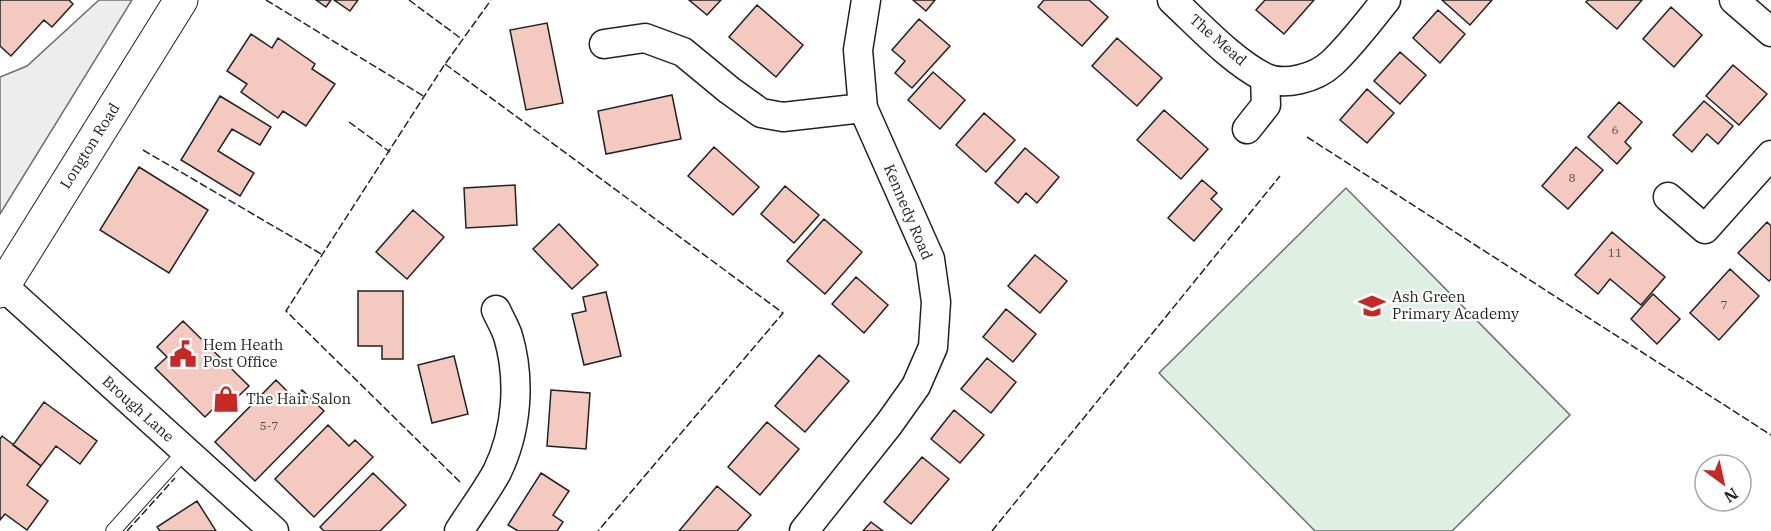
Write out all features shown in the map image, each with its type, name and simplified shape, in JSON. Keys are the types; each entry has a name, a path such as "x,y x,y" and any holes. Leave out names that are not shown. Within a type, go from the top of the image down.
{"main road":[{"name":"Longton Road","path":"2,289 181,0"}],"street":[{"name":"Kennedy Road","path":"804,531 889,424 916,386 933,347 936,302 930,259 863,108 858,50 866,0"},
{"name":"The Mead","path":"1172,0 1242,63 1265,78 1287,82 1310,76 1331,64 1386,0"},
{"path":"1734,0 1771,32"},
{"path":"603,44 645,38 684,52 729,90 761,113 783,117 863,108"},
{"path":"1247,129 1266,105 1265,78"},
{"path":"1668,196 1705,229 1771,155"},
{"name":"Brough Lane","path":"2,289 274,531"},
{"path":"459,531 496,472 510,435 515,407 516,375 508,335 496,310"}],"lane":[{"path":"113,531 185,451"}],"green space":[{"path":"1346,188 1570,415 1452,531 1315,531 1159,373"}],"shaded area":[{"path":"99,0 132,0 0,214 0,77 27,66"}],"building":[{"path":"0,0 69,0 73,4 52,27 44,20 11,56 0,46"},
{"path":"316,0 331,0 326,7"},
{"path":"334,0 358,0 350,11"},
{"path":"689,0 721,0 707,15"},
{"path":"913,0 935,0 926,11"},
{"path":"1044,0 1089,0 1108,17 1082,46 1038,7"},
{"path":"1265,0 1314,0 1284,34 1256,10"},
{"path":"1442,0 1492,0 1470,25"},
{"path":"1588,0 1642,0 1617,29 1586,2"},
{"path":"757,5 803,45 776,77 729,37"},
{"path":"1671,7 1702,35 1674,67 1643,39"},
{"path":"1438,10 1465,34 1440,63 1413,38"},
{"path":"919,19 950,46 912,88 895,73 905,61 892,50"},
{"path":"547,23 563,103 526,110 510,30"},
{"path":"251,34 272,48 278,38 315,64 312,69 335,84 306,126 283,111 278,118 241,92 247,84 227,71"},
{"path":"1117,38 1162,78 1137,106 1092,66"},
{"path":"1400,52 1426,75 1400,104 1374,81"},
{"path":"1733,65 1767,94 1739,125 1706,96"},
{"path":"933,72 965,100 940,129 908,100"},
{"path":"1367,89 1394,113 1367,143 1340,120"},
{"path":"672,95 681,139 606,154 598,111"},
{"path":"220,96 271,127 260,145 232,129 218,151 254,173 240,196 181,160"},
{"path":"1704,101 1733,126 1718,144 1707,134 1692,152 1673,135"},
{"path":"1619,102 1642,122 1625,142 1631,148 1617,164 1588,137"},
{"path":"1164,110 1208,149 1181,179 1137,140"},
{"path":"984,113 1015,140 986,172 956,145"},
{"path":"714,147 759,187 733,215 688,176"},
{"path":"1576,147 1603,170 1568,209 1542,186"},
{"path":"1025,148 1059,177 1037,203 1026,193 1018,203 995,183"},
{"path":"139,167 208,210 169,273 100,230"},
{"path":"1202,180 1217,193 1211,199 1222,209 1194,241 1168,218"},
{"path":"515,185 517,225 466,228 464,188"},
{"path":"785,186 819,215 794,243 761,214"},
{"path":"413,210 444,237 407,279 376,252"},
{"path":"824,219 862,252 825,294 787,261"},
{"path":"1767,222 1771,226 1771,279 1769,281 1738,253"},
{"path":"559,224 598,265 572,289 533,249"},
{"path":"1612,232 1665,277 1641,305 1610,279 1598,294 1575,275"},
{"path":"1035,255 1067,281 1040,313 1008,286"},
{"path":"1730,269 1759,296 1719,340 1690,313"},
{"path":"856,277 888,305 864,333 832,304"},
{"path":"358,291 403,291 403,359 382,359 382,346 358,346"},
{"path":"606,292 621,356 584,365 572,314 586,311 583,297"},
{"path":"1653,294 1680,319 1657,344 1631,319"},
{"path":"1006,309 1036,334 1013,362 983,337"},
{"path":"183,321 249,386 221,413 215,407 205,417 155,368 167,357 157,347"},
{"path":"819,355 849,381 805,432 775,406"},
{"path":"454,356 468,414 432,423 418,365"},
{"path":"987,358 1016,382 991,413 961,389"},
{"path":"276,380 294,398 302,390 324,411 255,481 215,442"},
{"path":"551,390 590,393 586,449 547,446"},
{"path":"44,402 97,441 80,464 56,446 41,466 13,445"},
{"path":"954,410 984,435 960,463 931,439"},
{"path":"767,422 799,449 760,495 728,467"},
{"path":"328,425 349,446 355,440 373,457 314,517 275,479"},
{"path":"2,436 41,466 27,485 48,501 27,530 5,514 0,520 0,439"},
{"path":"922,457 949,479 911,524 884,502"},
{"path":"373,473 406,505 380,531 324,531 320,527"},
{"path":"541,473 569,491 553,515 563,522 557,531 518,531 508,525"},
{"path":"717,486 751,515 737,531 679,531"},
{"path":"197,501 216,531 160,531 157,527"},
{"path":"871,522 883,531 863,531"}],"fence":[{"path":"266,0 425,97"},
{"path":"409,0 463,40"},
{"path":"460,482 286,311 445,64 491,0"},
{"path":"445,64 783,313 598,531"},
{"path":"349,122 390,152"},
{"path":"1307,137 1771,435"},
{"path":"143,150 323,255"},
{"path":"992,531 1280,176"},
{"path":"127,531 175,478"}],"place":[{"name":"Ash Green Primary Academy","path":"1372,306"},
{"name":"Hem Heath Post Office","path":"183,354"},
{"name":"The Hair Salon","path":"226,399"}]}
